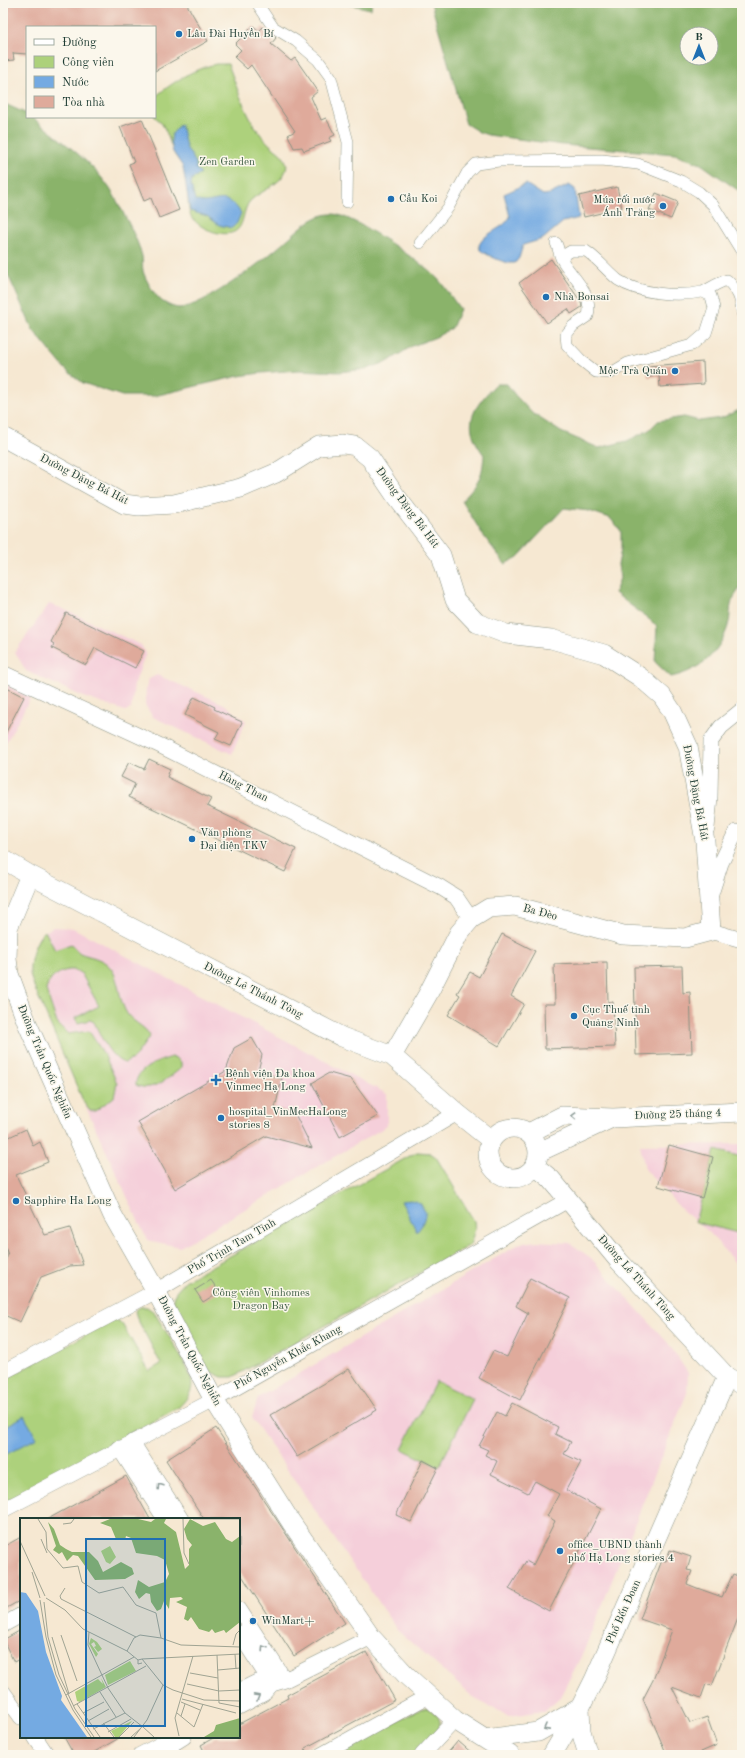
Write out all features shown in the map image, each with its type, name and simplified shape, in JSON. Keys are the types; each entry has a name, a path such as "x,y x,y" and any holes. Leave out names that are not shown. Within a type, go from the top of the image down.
{"street":[{"path":"257,3 273,26 296,41 318,60 331,78 348,142 347,202"},
{"path":"420,243 448,208 467,173 476,164 499,161 602,160 638,164 662,172 693,188 713,205 742,252"},
{"path":"556,242 561,257 584,290 590,310 588,316 573,326 566,335 567,345 581,360 596,372 611,373 628,363 692,345 706,333 714,308 711,296 703,292 666,295 643,290 619,280 586,251 571,251 561,257"},
{"path":"703,292 716,282 727,280 735,288 741,300 742,313"},
{"name":"Đường Đặng Bá Hát","path":"3,437 124,504 139,506 174,504 241,488 276,473 319,446 343,444 354,446 370,458 395,495 441,555 455,600 477,623 506,634 551,640 604,654 640,677 662,696 672,712 688,746 705,841 711,931"},
{"name":"Hàng Than","path":"3,673 160,746 440,887 456,897 471,919"},
{"path":"705,841 710,797 711,741 721,727 742,710"},
{"path":"709,899 721,863 736,832"},
{"name":"Đường Lê Thánh Tông","path":"3,859 30,875 342,1037 392,1056 457,1113 491,1140"},
{"name":"Đường Trần Quốc Nghiễn","path":"30,875 8,928 7,959 9,974 30,1031 112,1214 156,1291 214,1400 291,1522 371,1637 406,1675 455,1720 510,1755"},
{"name":"Ba Đèo","path":"392,1056 428,994 459,933 471,919 489,908 515,906 623,936 685,938 711,931"},
{"path":"711,931 742,940"},
{"name":"Đường 25 tháng 4","path":"529,1133 562,1116 613,1118 742,1112"},
{"name":"Phố Trịnh Tam Tỉnh","path":"3,1372 156,1291 457,1113"},
{"name":"Đường 25 tháng 4","path":"537,1159 613,1118"},
{"path":"509,1128 523,1129 529,1133 534,1138 537,1159 525,1176 510,1178 497,1173 489,1161 488,1154 491,1140 502,1130 509,1128"},
{"name":"Đường Lê Thánh Tông","path":"537,1159 551,1180 619,1261 734,1381"},
{"name":"Phố Nguyễn Khắc Khang","path":"3,1510 125,1445 214,1400 568,1200"},
{"name":"Phố Bến Đoan","path":"552,1755 580,1708 734,1381"},
{"path":"125,1445 164,1518"},
{"path":"125,1445 180,1518"},
{"path":"240,1611 279,1682"},
{"path":"3,1625 20,1616"},
{"path":"240,1634 279,1682"},
{"path":"240,1706 263,1694 279,1682 371,1637"},
{"path":"240,1690 257,1682 279,1682"},
{"path":"3,1692 20,1712"},
{"path":"321,1755 428,1696"},
{"path":"485,1739 538,1732 580,1708 580,1731 588,1755"},
{"path":"422,1755 455,1720"},
{"path":"36,1738 47,1755"},
{"path":"156,1748 176,1742 182,1738"},
{"path":"156,1748 174,1755"}],"shaded area":[{"path":"49,604 61,608 141,645 146,653 134,685 131,709 125,711 86,698 26,671 15,652"},
{"path":"157,675 224,704 246,721 232,754 153,717 145,705 146,688 149,679"},
{"path":"3,682 31,697 3,748"},
{"name":"Bệnh viện Đa khoa Vinmec Hạ Long","path":"53,927 73,928 387,1094 387,1126 180,1247 147,1240 84,1103 35,989 30,973 31,961 39,936"},
{"path":"742,1144 742,1271 709,1232 682,1210 645,1169 640,1145"},
{"path":"537,1241 570,1243 591,1258 668,1343 688,1373 687,1393 583,1653 560,1697 544,1711 509,1716 475,1699 397,1630 252,1418 258,1398 521,1243"}],"green space":[{"path":"342,3 372,3 371,9"},
{"path":"431,3 742,3 742,193 701,164 675,154 563,145 488,135 479,132 466,124"},
{"name":"Zen Garden","path":"228,64 241,99 252,122 267,142 283,156 287,164 286,170 280,180 254,197 247,205 238,230 222,234 203,227 193,219 190,214 187,179 184,168 174,153 164,127 156,118 156,96 184,76 208,66"},
{"path":"3,103 26,114 26,118 33,118 79,155 100,176 117,201 134,236 142,256 144,275 158,298 168,305 179,308 189,306 217,292 247,272 304,225 318,217 332,214 353,221 368,229 413,258 436,277 460,309 452,328 436,337 412,346 389,361 367,369 339,372 299,370 261,373 239,376 154,396 122,396 83,383 66,370 33,330 3,264"},
{"path":"496,384 507,384 532,413 561,432 599,448 627,441 649,430 658,421 684,417 700,421 721,418 742,409 742,585 732,601 729,623 724,636 713,653 699,666 671,677 655,662 657,626 615,593 620,578 618,565 621,549 621,531 610,518 589,511 564,508 518,557 505,564 483,535 462,501 478,481 482,470 484,455 473,434 471,426 472,417 481,401"},
{"path":"45,931 55,950 71,944 80,953 105,962 112,969 127,1014 145,1029 150,1036 134,1058 125,1063 120,1061 106,1046 94,1022 90,1020 78,1023 75,1018 99,1006 81,973 71,970 65,971 55,976 51,980 46,990 57,1023 68,1034 89,1031 105,1056 117,1083 114,1097 95,1111 90,1111 84,1103 31,977 30,968 33,950 38,939"},
{"path":"172,1057 181,1062 181,1068 171,1076 154,1086 142,1087 136,1085 139,1074 149,1066"},
{"path":"715,1150 742,1157 742,1234 695,1222"},
{"name":"Công viên Vinhomes Dragon Bay","path":"417,1152 430,1153 436,1157 474,1221 475,1229 470,1245 233,1377 222,1377 207,1370 173,1303 176,1291 185,1281"},
{"path":"140,1307 147,1307 154,1312 182,1358 192,1384 188,1397 179,1407 3,1504 3,1380 115,1319 122,1324 149,1371 161,1364 137,1318 135,1311"},
{"path":"436,1381 473,1399 439,1467 402,1449"},
{"path":"427,1708 435,1713 439,1719 440,1725 434,1737 418,1755 338,1755 416,1711"}],"water":[{"path":"181,124 186,147 196,163 196,169 201,173 192,179 191,185 195,200 207,202 224,200 235,205 241,213 237,223 232,228 219,225 207,216 190,211 183,167 173,152 171,141 172,134"},
{"path":"526,184 543,195 550,194 569,185 575,189 579,218 563,222 543,239 523,245 519,258 515,263 501,261 480,250 479,245 482,240 503,225 510,217 504,194"},
{"path":"412,1200 420,1203 426,1213 422,1225 417,1232 401,1201"},
{"path":"24,1416 37,1438 3,1456 3,1428"}],"building":[{"name":"Lâu Đài Huyền Bí","path":"3,3 186,3 208,41 156,70 156,26 26,26 26,54 13,53 14,60 3,61"},
{"path":"253,26 259,31 263,27 276,38 271,44 291,61 295,58 318,91 311,97 321,120 326,118 335,135 329,138 331,141 304,151 302,147 294,148 288,135 295,131 251,65 247,69 234,57 241,50 235,44"},
{"path":"142,119 179,210 159,218 151,198 144,201 129,164 134,162 120,127"},
{"path":"617,187 622,208 584,217 579,196"},
{"name":"Múa rối nước Ánh Trăng","path":"656,193 678,202 671,219 649,210"},
{"path":"551,259 581,302 582,307 571,314 568,309 547,323 519,283"},
{"name":"Mộc Trà Quán","path":"703,362 704,384 660,387 659,376 648,377 647,366"},
{"path":"66,613 144,651 135,668 95,648 86,665 52,648 54,644 51,642"},
{"path":"3,686 24,697 3,738"},
{"path":"194,697 215,707 214,709 242,722 231,746 215,739 219,732 185,715"},
{"path":"149,759 170,769 167,777 211,799 207,806 296,849 285,872 129,797 135,784 121,777 129,762 144,769"},
{"path":"502,934 535,951 511,996 524,1004 499,1046 448,1015 460,995 457,993 470,972 479,977"},
{"path":"607,962 608,1002 613,1002 615,1047 545,1049 544,1004 555,1004 554,964"},
{"path":"682,966 683,993 690,992 692,1053 636,1055 634,967"},
{"name":"hospital_VinMecHaLong stories 8","path":"252,1038 262,1055 258,1071 282,1079 275,1108 295,1114 312,1148 266,1136 175,1189 138,1122 226,1071 234,1048"},
{"path":"329,1073 351,1079 378,1116 340,1137 312,1083"},
{"name":"Sapphire Ha Long","path":"26,1129 33,1146 40,1142 48,1162 16,1175 45,1235 70,1228 83,1265 70,1266 41,1277 20,1322 4,1315 6,1306 3,1304 3,1266 8,1255 3,1241 3,1140"},
{"path":"669,1145 713,1157 702,1198 658,1186"},
{"path":"530,1278 570,1298 520,1400 479,1378 493,1351 507,1357 528,1313 516,1306"},
{"path":"211,1280 219,1292 203,1302 195,1290"},
{"path":"349,1369 377,1410 297,1457 270,1415"},
{"path":"512,1403 558,1427 555,1434 571,1442 564,1454 581,1462 566,1490 601,1509 549,1611 509,1589 526,1561 533,1565 555,1521 547,1516 559,1494 535,1481 528,1493 491,1474 497,1461 485,1455 488,1450 479,1446 497,1412 505,1416"},
{"path":"216,1428 345,1623 294,1656 240,1573 240,1518 203,1518 166,1460"},
{"path":"423,1460 438,1468 411,1522 396,1515"},
{"path":"126,1476 149,1518 50,1518"},
{"path":"20,1538 20,1601 3,1610 3,1547"},
{"path":"670,1550 691,1557 687,1570 692,1571 687,1584 697,1588 722,1597 733,1574 742,1578 742,1608 712,1686 706,1684 701,1698 672,1687 690,1723 707,1717 717,1745 701,1752 703,1755 667,1755 643,1699 653,1680 672,1630 640,1619 662,1560 666,1561"},
{"path":"20,1631 20,1659 14,1662 3,1640"},
{"path":"367,1652 395,1700 305,1748 306,1751 299,1755 206,1755 201,1745 213,1738 240,1738 240,1723 288,1698 287,1695"},
{"path":"65,1738 119,1738 89,1755 74,1755"},
{"path":"458,1741 474,1755 446,1755"}],"place":[{"name":"Lâu Đài Huyền Bí","path":"179,34"},
{"name":"Cầu Koi","path":"391,199"},
{"name":"Múa rối nước Ánh Trăng","path":"663,206"},
{"name":"Nhà Bonsai","path":"546,297"},
{"name":"Mộc Trà Quán","path":"675,371"},
{"name":"Văn phòng Đại diện TKV","path":"192,839"},
{"name":"Cục Thuế tỉnh Quảng Ninh","path":"574,1016"},
{"name":"Bệnh viện Đa khoa Vinmec Hạ Long","path":"216,1080"},
{"name":"hospital_VinMecHaLong stories 8","path":"221,1118"},
{"name":"Sapphire Ha Long","path":"16,1201"},
{"name":"office_UBND thành phố Hạ Long stories 4","path":"560,1551"},
{"name":"WinMart+","path":"253,1621"}]}
